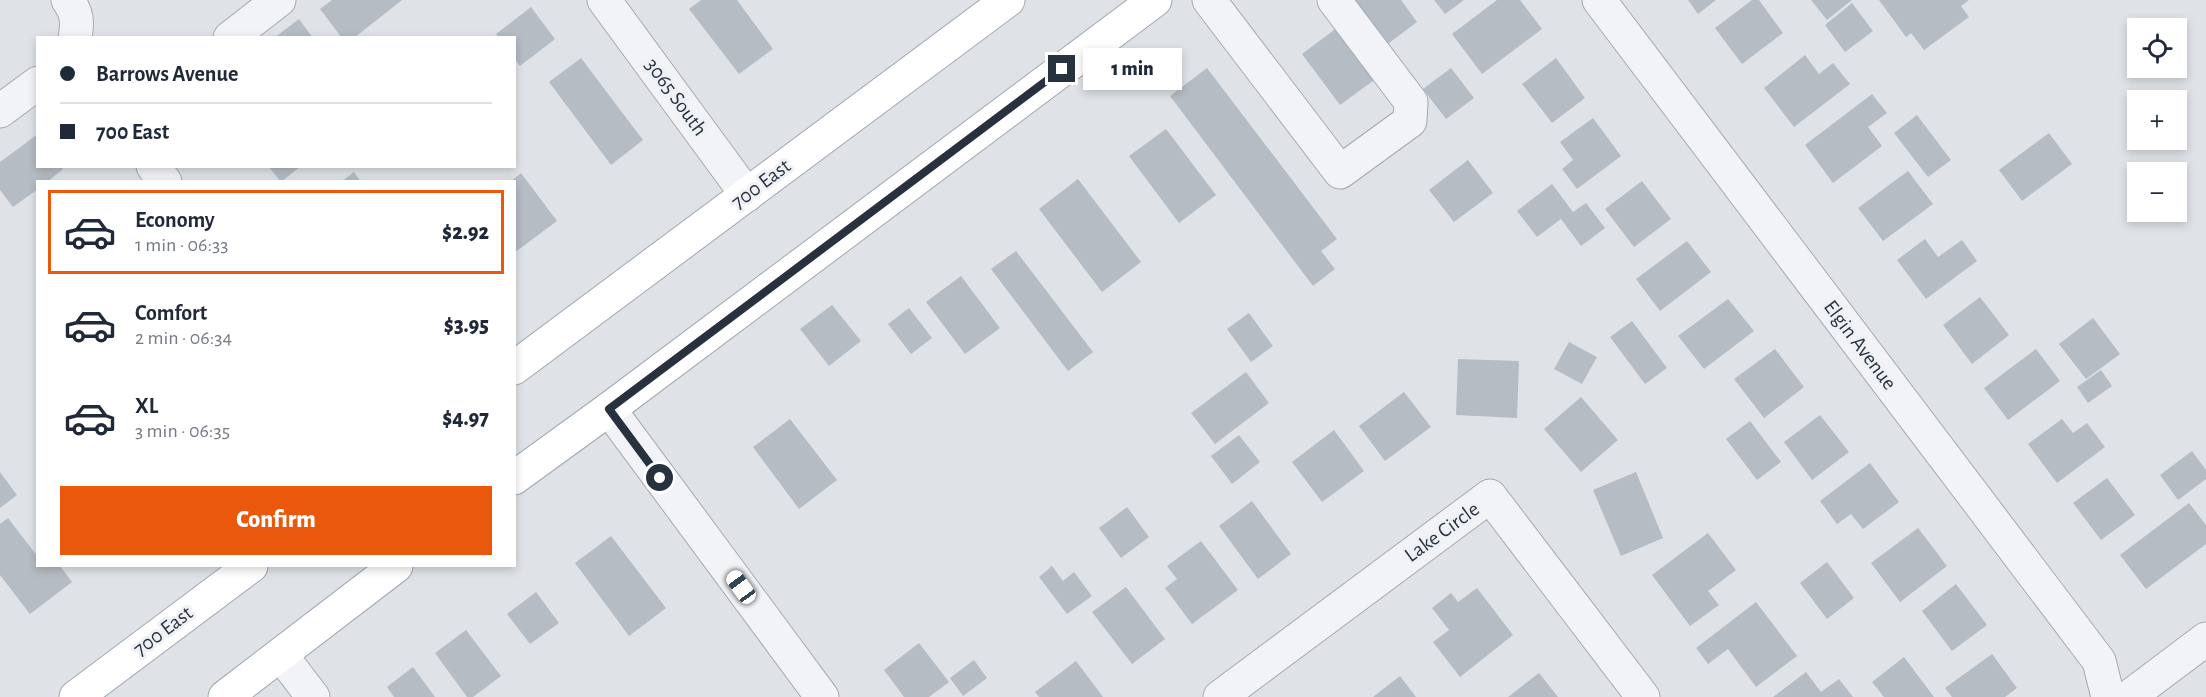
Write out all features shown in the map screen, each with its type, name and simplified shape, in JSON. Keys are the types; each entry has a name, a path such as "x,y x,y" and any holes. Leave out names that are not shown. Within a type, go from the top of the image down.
{"main road":[{"name":"700 East","path":"516,367 1008,0"},
{"path":"516,477 1155,0"},
{"name":"700 East","path":"76,697 250,567"},
{"path":"225,697 395,567"}],"street":[{"path":"68,0 76,11 78,25 75,36"},
{"path":"233,36 279,0"},
{"name":"3065 South","path":"604,0 747,195"},
{"path":"1209,0 1340,172 1410,122 1411,102 1334,0"},
{"name":"Elgin Avenue","path":"1599,0 2099,661 2108,697"},
{"path":"0,111 36,84"},
{"path":"609,409 822,697"},
{"name":"Lake Circle","path":"1220,697 1490,496 1643,697"},
{"path":"2129,697 2206,639"},
{"path":"281,655 313,697"}],"building":[{"path":"332,0 402,0 357,36 340,36 320,9"},
{"path":"701,0 737,0 773,49 739,74 689,9"},
{"path":"1350,0 1401,0 1417,22 1385,46"},
{"path":"1434,0 1464,0 1445,14"},
{"path":"1497,0 1520,0 1542,29 1482,74 1452,34"},
{"path":"1688,0 1716,0 1698,14"},
{"path":"1752,0 1759,0 1783,33 1742,64 1715,28"},
{"path":"1811,0 1852,0 1827,20"},
{"path":"1879,0 1969,0 1961,6 1969,17 1924,50 1911,33 1906,37"},
{"path":"1852,3 1873,31 1845,52 1825,25"},
{"path":"531,7 555,39 520,66 516,61 516,36 498,36 496,34"},
{"path":"299,19 312,36 277,36"},
{"path":"1338,27 1377,78 1340,105 1302,54"},
{"path":"1805,55 1819,74 1833,63 1850,84 1794,127 1764,88"},
{"path":"581,58 643,140 611,165 549,82"},
{"path":"1556,58 1585,98 1552,123 1522,84"},
{"path":"1207,68 1337,239 1321,251 1335,269 1313,286 1170,96"},
{"path":"1451,68 1474,98 1446,119 1423,89"},
{"path":"1872,94 1887,113 1868,127 1882,146 1833,183 1805,145"},
{"path":"1917,115 1951,160 1928,177 1894,133"},
{"path":"1593,118 1621,156 1577,189 1562,169 1573,160 1560,142"},
{"path":"1166,129 1216,195 1179,223 1129,156"},
{"path":"2049,133 2072,164 2022,201 1999,170"},
{"path":"36,135 36,168 63,169 49,180 36,180 36,190 13,207 0,190 0,162"},
{"path":"1468,160 1493,193 1454,222 1429,190"},
{"path":"270,168 298,168 284,180 279,180"},
{"path":"1908,171 1933,204 1883,241 1858,208"},
{"path":"354,172 360,180 344,180"},
{"path":"521,173 557,221 516,252 516,180 512,180"},
{"path":"1078,179 1141,262 1102,292 1039,209"},
{"path":"1642,181 1671,219 1634,247 1605,209"},
{"path":"1552,184 1573,212 1586,203 1605,228 1581,246 1561,219 1537,237 1517,211"},
{"path":"1925,239 1938,257 1962,240 1977,261 1926,299 1897,260"},
{"path":"1687,241 1711,272 1660,311 1636,279"},
{"path":"1016,251 1093,352 1068,371 991,269"},
{"path":"961,276 1000,328 965,354 926,302"},
{"path":"1980,297 2009,335 1972,364 1943,325"},
{"path":"1728,299 1754,331 1704,369 1678,336"},
{"path":"832,305 861,341 829,366 800,329"},
{"path":"909,308 932,338 911,354 888,324"},
{"path":"1249,313 1273,346 1251,362 1227,329"},
{"path":"2093,318 2120,354 2086,379 2059,344"},
{"path":"1632,321 1667,368 1645,384 1610,337"},
{"path":"1569,342 1597,357 1582,384 1554,369"},
{"path":"1775,349 1804,387 1764,418 1734,379"},
{"path":"2036,349 2060,381 2008,420 1984,388"},
{"path":"1458,359 1519,361 1517,418 1456,415"},
{"path":"2101,370 2112,386 2088,403 2077,387"},
{"path":"1246,372 1269,403 1215,444 1191,413"},
{"path":"1404,392 1431,427 1385,461 1359,426"},
{"path":"1581,397 1618,440 1581,472 1544,429"},
{"path":"1820,415 1849,452 1812,480 1784,442"},
{"path":"790,419 837,480 799,509 753,447"},
{"path":"2062,419 2073,433 2087,423 2105,447 2057,483 2028,444"},
{"path":"1750,421 1781,462 1757,480 1726,439"},
{"path":"1334,430 1364,471 1322,502 1292,462"},
{"path":"1239,435 1260,462 1232,484 1211,456"},
{"path":"2192,451 2206,470 2206,479 2178,500 2160,475"},
{"path":"1870,463 1899,502 1863,529 1851,514 1837,524 1820,501"},
{"path":"0,472 17,495 0,508"},
{"path":"1636,472 1663,538 1621,556 1593,490"},
{"path":"2107,478 2135,515 2101,540 2073,503"},
{"path":"1252,501 1291,554 1258,579 1219,526"},
{"path":"2189,503 2206,525 2206,544 2146,589 2120,555"},
{"path":"1127,507 1149,537 1121,558 1099,528"},
{"path":"8,518 36,554 36,567 61,567 72,582 30,614 0,575 0,524"},
{"path":"1918,528 1947,566 1900,602 1871,563"},
{"path":"1708,533 1736,570 1708,591 1719,605 1690,626 1652,575"},
{"path":"611,536 666,608 629,636 575,563"},
{"path":"1201,541 1238,590 1192,624 1165,588 1177,579 1167,566"},
{"path":"1827,562 1854,598 1827,619 1800,583"},
{"path":"1052,566 1063,581 1074,572 1092,596 1067,614 1039,577"},
{"path":"1956,584 1987,625 1952,651 1922,611"},
{"path":"1126,587 1165,639 1132,664 1092,612"},
{"path":"1477,588 1513,635 1460,677 1433,642 1449,630 1432,608 1451,593 1458,602"},
{"path":"536,592 559,623 530,644 507,614"},
{"path":"1756,602 1797,656 1756,687 1728,649 1708,664 1696,648"},
{"path":"466,630 501,676 473,697 467,697 435,653"},
{"path":"919,643 949,682 929,697 904,697 884,670"},
{"path":"1992,654 2017,688 2005,697 1952,697 1945,688"},
{"path":"1904,657 1934,697 1884,697 1872,682"},
{"path":"974,660 987,678 963,696 950,678"},
{"path":"1076,661 1103,697 1039,697 1035,692"},
{"path":"413,667 435,697 394,697 387,687"},
{"path":"1806,672 1821,692 1839,679 1853,697 1773,697"},
{"path":"1539,673 1558,697 1508,697"},
{"path":"1400,676 1416,697 1373,697"}],"route":[{"path":"660,478 609,409 1062,69"}]}
